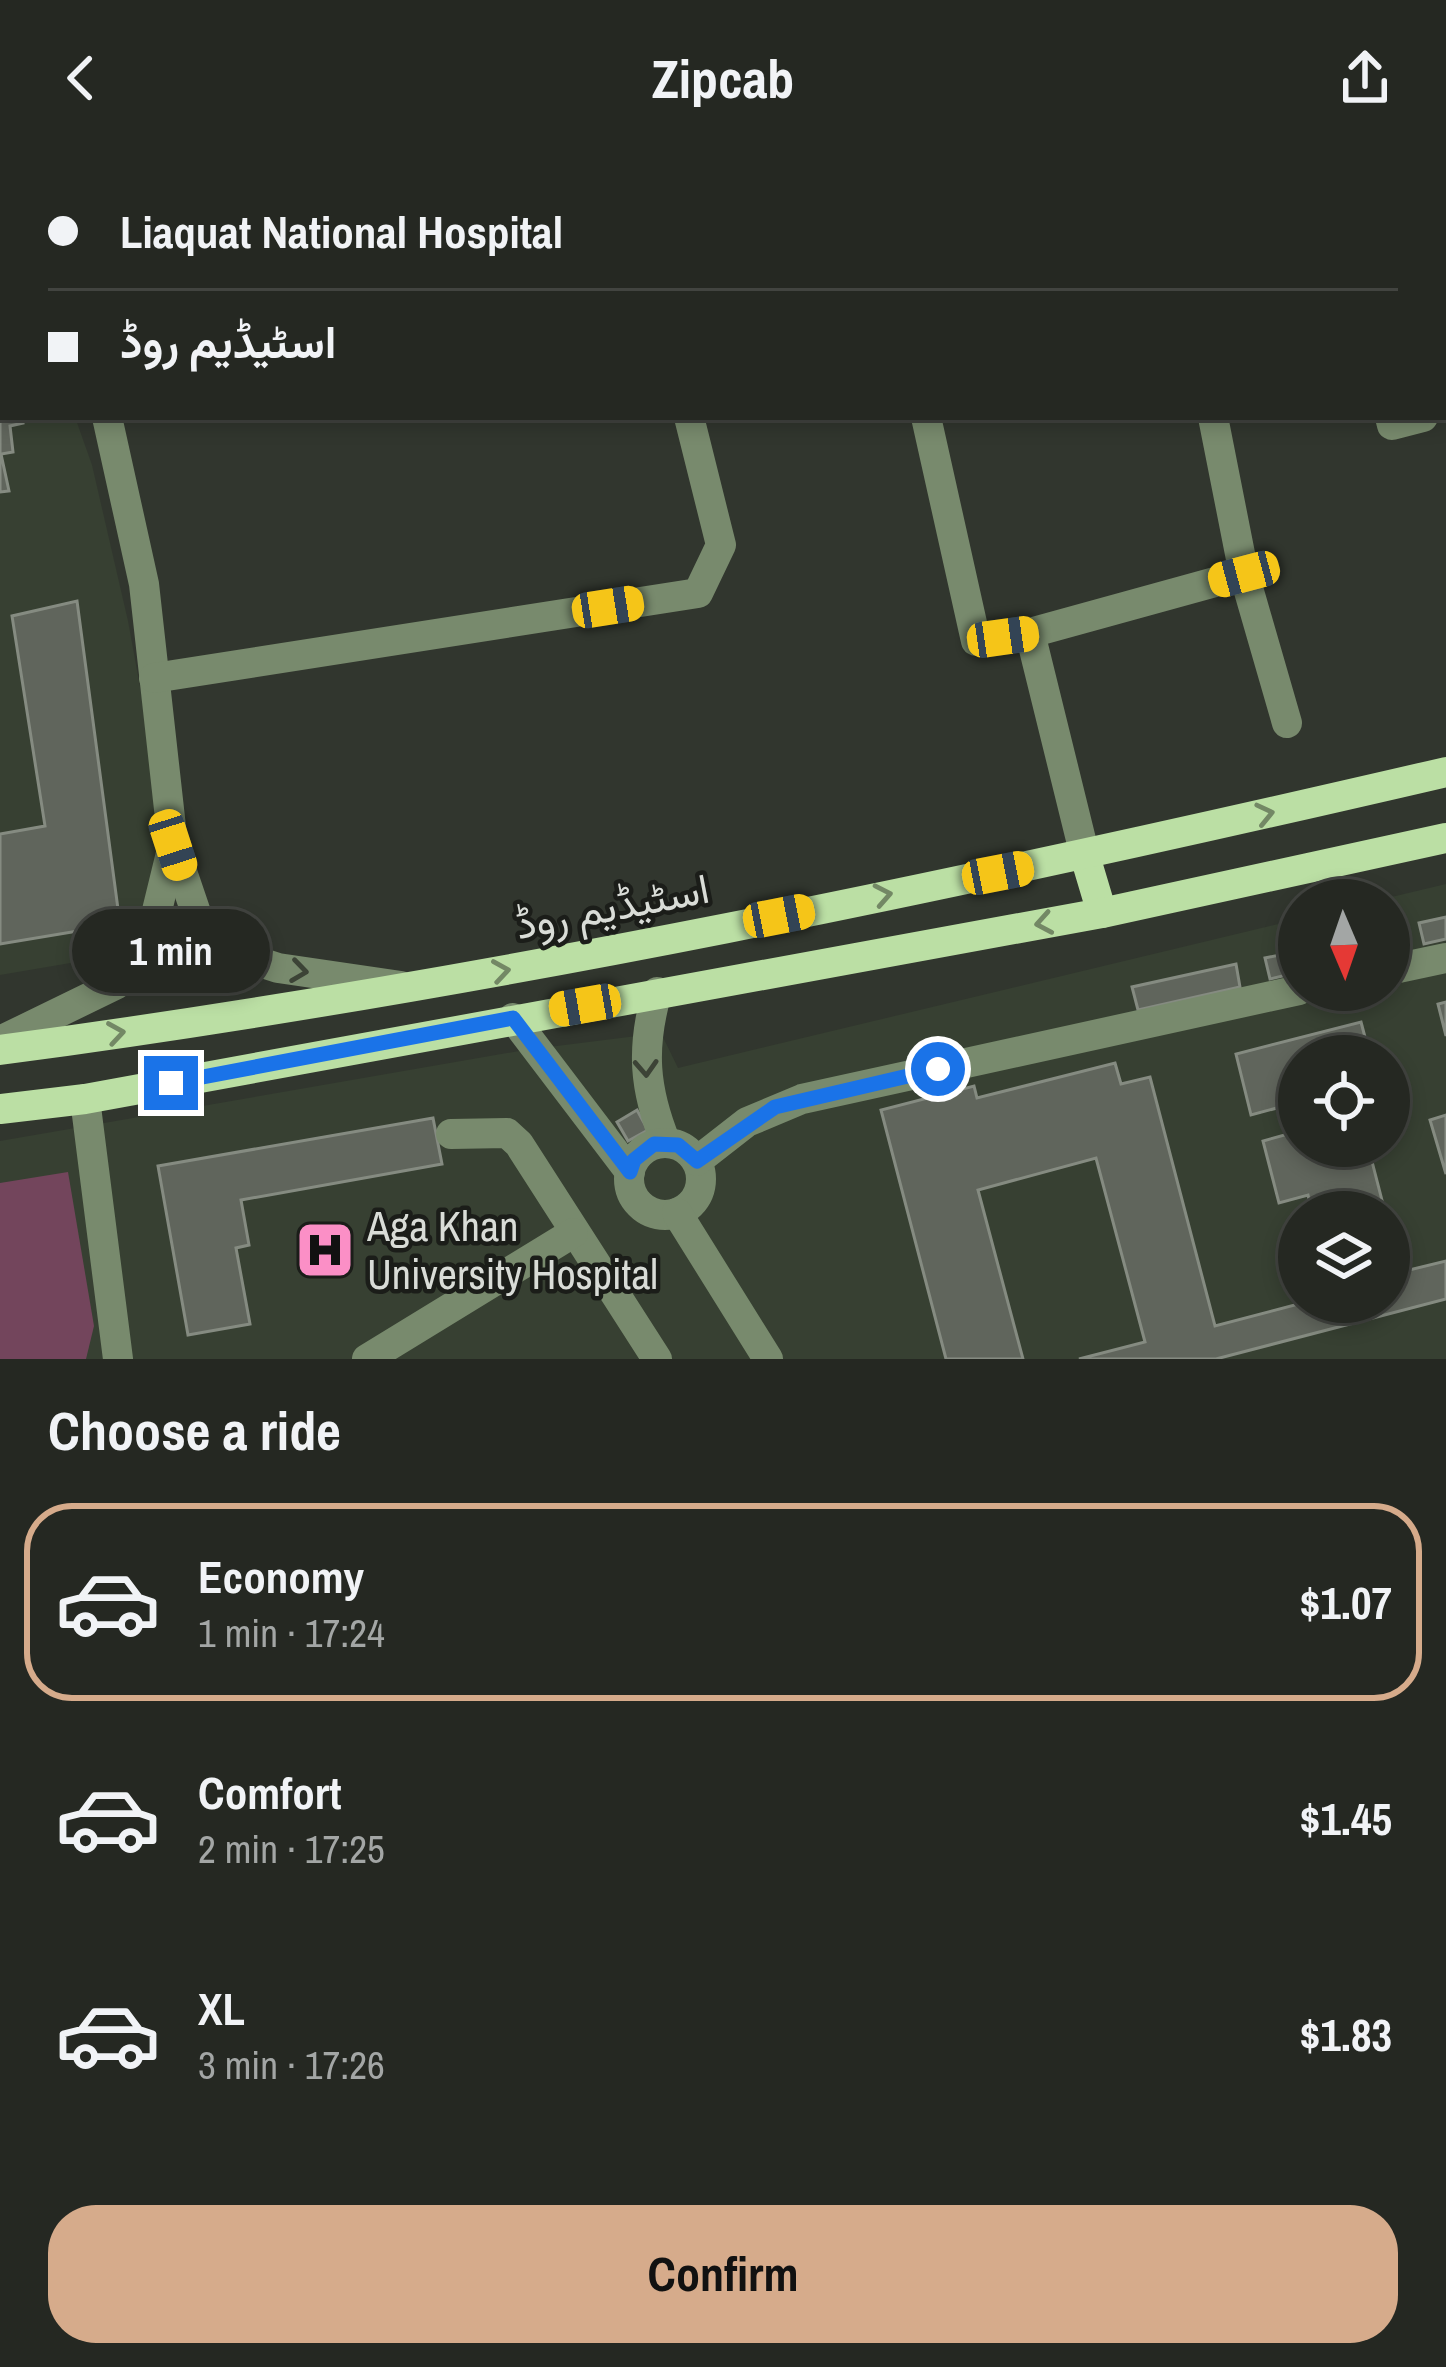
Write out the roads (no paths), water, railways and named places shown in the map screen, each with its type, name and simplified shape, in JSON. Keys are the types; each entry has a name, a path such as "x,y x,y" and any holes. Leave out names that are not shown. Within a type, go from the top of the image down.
{"main road":[{"name":"اسٹیڈیم روڈ","path":"0,1046 404,986 1085,856 1446,772"},
{"path":"0,1109 86,1099 1102,913 1446,838"},
{"path":"1085,856 1102,913"}],"street":[{"path":"108,420 144,584 173,845 207,945 278,968 404,986"},
{"path":"154,678 698,592 721,545 690,420"},
{"path":"927,420 976,641 1030,633 1244,574"},
{"path":"1214,420 1244,574 1287,723"},
{"path":"1030,633 1085,856"},
{"path":"0,1046 117,984 152,927 173,845"},
{"path":"1410,966 1446,958"},
{"path":"657,992 644,1059 648,1098 666,1143"},
{"path":"697,1161 747,1122 802,1099 1278,995"},
{"path":"513,1018 630,1172 634,1196 642,1206 677,1213 768,1359"},
{"path":"86,1099 118,1359"},
{"path":"451,1134 507,1133 657,1359"},
{"path":"630,1172 643,1151 666,1143 689,1151 701,1173 696,1197 677,1213"},
{"path":"367,1359 573,1232"}],"place":[{"name":"Aga Khan University Hospital","path":"325,1250"}]}
